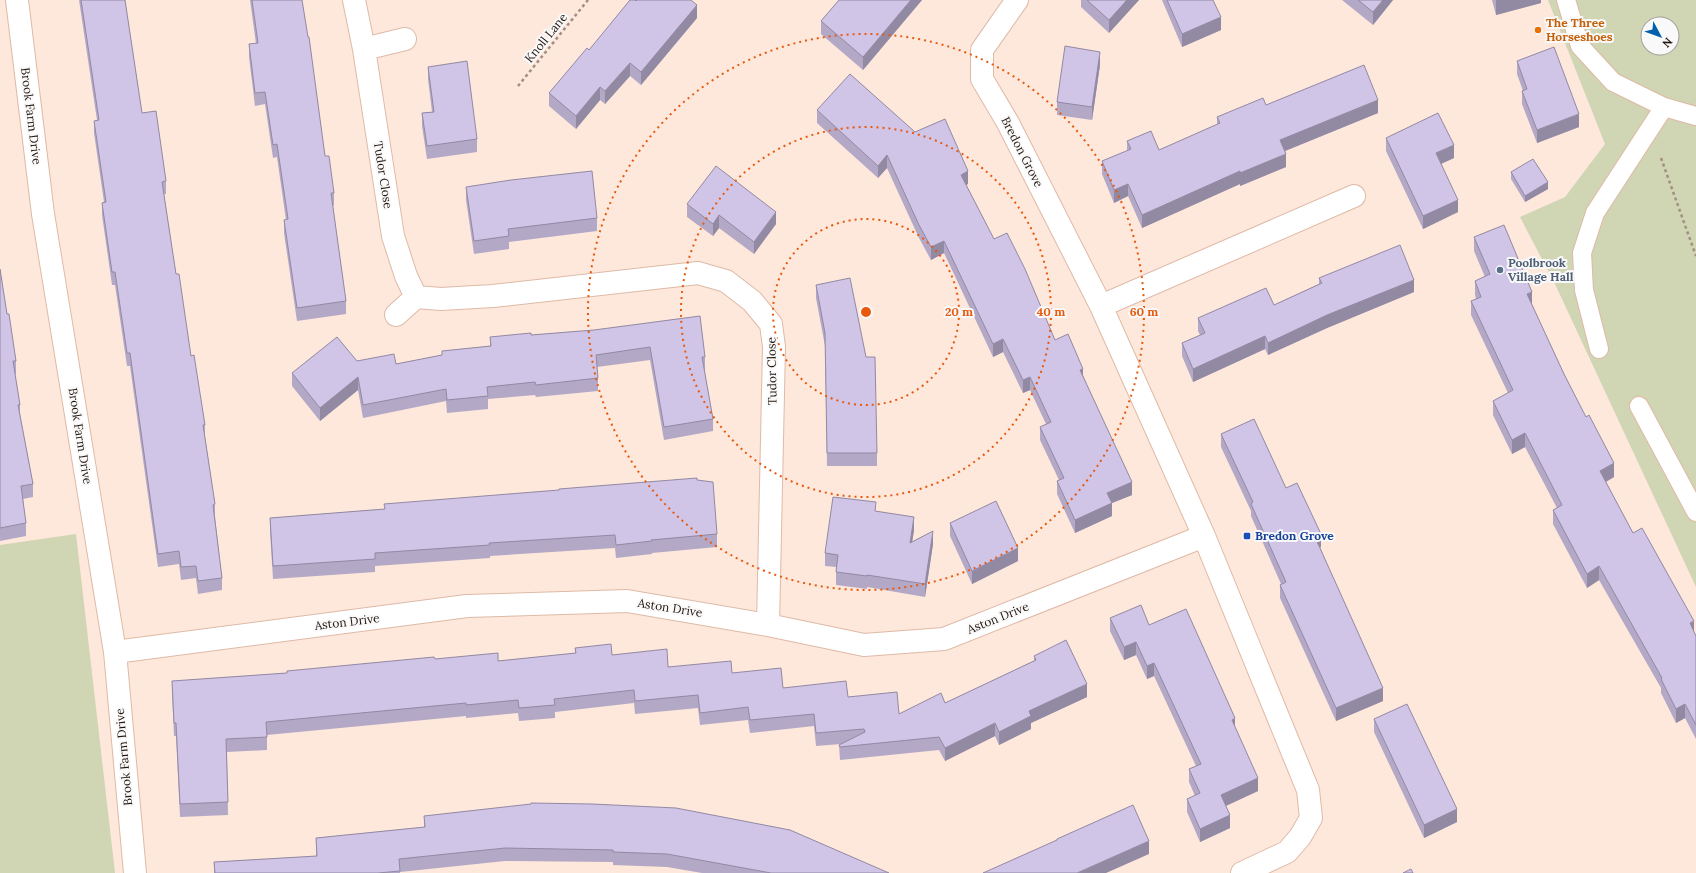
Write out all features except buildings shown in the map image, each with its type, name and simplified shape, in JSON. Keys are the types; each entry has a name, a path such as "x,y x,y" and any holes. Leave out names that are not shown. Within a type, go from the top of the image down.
{"street":[{"name":"Brook Farm Drive","path":"17,0 43,214 115,652 135,873"},
{"name":"Tudor Close","path":"354,0 364,49 393,236 406,276 416,297 441,299 492,296 698,273 726,281 752,300 771,324 774,347 768,625"},
{"name":"Bredon Grove","path":"1017,0 982,50 982,79 1008,123 1101,306 1204,536 1308,790 1311,818 1300,837 1287,852 1242,873"},
{"path":"364,49 405,39"},
{"path":"1101,306 1354,196"},
{"path":"396,315 416,297"},
{"name":"Aston Drive","path":"115,652 467,606 627,601 768,625 864,645 944,639 1204,536"}],"lane":[{"path":"1566,0 1580,46 1613,82 1664,108 1696,116"},
{"path":"1599,349 1584,290 1582,254 1595,214 1664,108"},
{"path":"1639,406 1696,512"}],"path":[{"name":"Knoll Lane","path":"518,86 588,0"},
{"path":"1650,129 1696,256"}],"green space":[{"path":"1548,0 1696,0 1696,587 1555,284 1520,217 1565,197 1605,144"},
{"path":"76,534 115,873 0,873 0,545"}],"place":[{"name":"The Three Horseshoes","path":"1538,30"},
{"name":"Poolbrook Village Hall","path":"1500,270"},
{"name":"Bredon Grove","path":"1247,536"}]}
